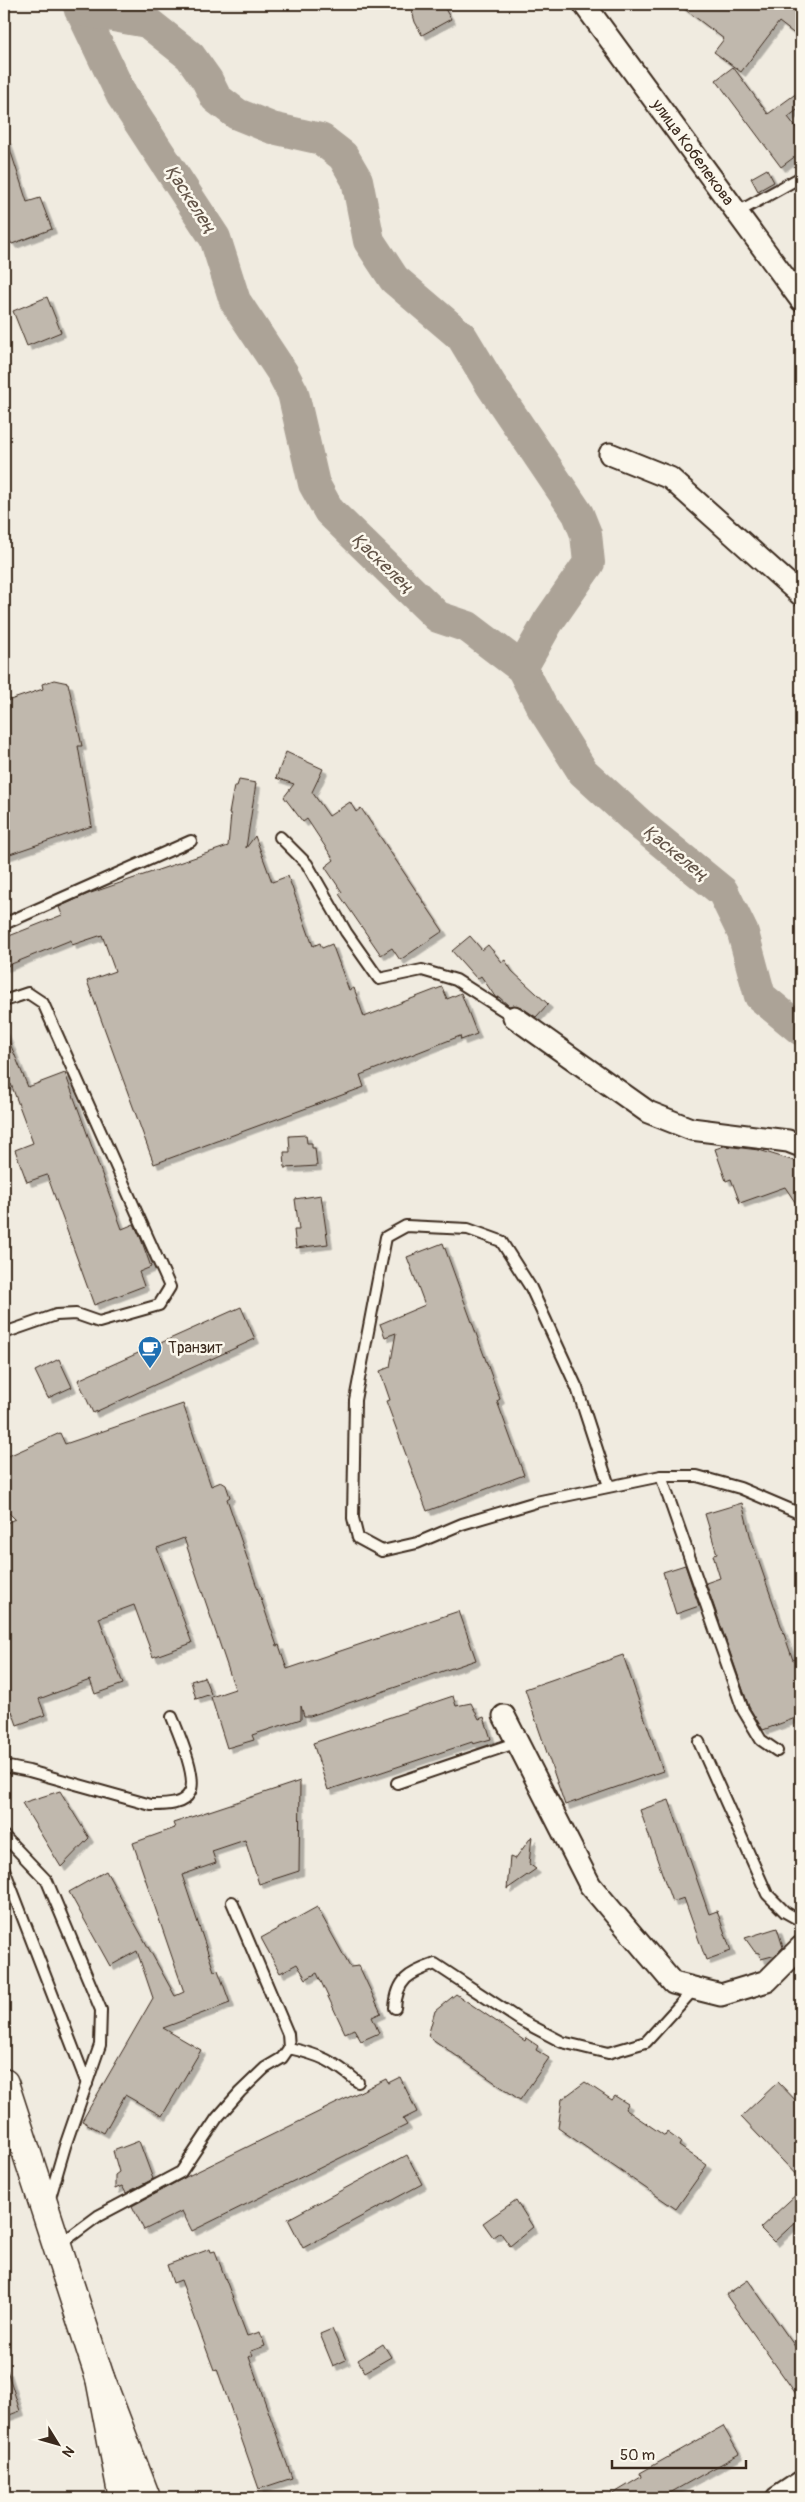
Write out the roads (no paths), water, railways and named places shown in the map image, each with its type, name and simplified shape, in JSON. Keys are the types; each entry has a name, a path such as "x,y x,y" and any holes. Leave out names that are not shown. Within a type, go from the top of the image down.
{"main road":[{"path":"4,2083 100,2378 125,2498"}],"street":[{"name":"улица Кобелекова","path":"584,4 801,300"},
{"path":"610,454 670,478 801,595"},
{"path":"514,1018 648,1112 691,1128 788,1141 801,1146"},
{"path":"504,1716 590,1885 673,1983 721,1995 767,1981 801,1947"},
{"path":"777,2498 801,2482"}],"lane":[{"path":"736,213 801,177"},
{"path":"280,837 307,864 346,932 379,979 422,970 447,977 456,980 514,1018"},
{"path":"4,924 191,841"},
{"path":"4,1000 28,993 43,1003 170,1288 158,1305 99,1322 76,1314 56,1314 4,1333"},
{"path":"609,1486 577,1388 531,1288 502,1241 468,1229 406,1226 386,1237 355,1400 353,1518 358,1538 382,1551 417,1543 462,1524 536,1502 661,1476 697,1476 740,1488 801,1514"},
{"path":"661,1476 743,1710 761,1740 777,1751"},
{"path":"4,1766 29,1771 151,1805 170,1804 180,1801 190,1792 192,1784 189,1763 172,1717"},
{"path":"397,1783 518,1742"},
{"path":"699,1742 767,1894 785,1912 801,1922"},
{"path":"4,1836 10,1839 47,1881 101,2010 100,2045 64,2146 46,2212"},
{"path":"4,1869 87,2084"},
{"path":"59,2254 98,2216 181,2172 222,2112 259,2074 282,2058 289,2048 288,2034 232,1902"},
{"path":"395,2008 396,1992 412,1972 435,1964 520,2020 562,2042 608,2053 646,2042 695,1988"},
{"path":"289,2048 317,2054 338,2065 358,2082"}],"waterway":[{"name":"Қаскелең","path":"78,4 122,96 215,238 235,301 282,372 293,393 314,484 329,511 438,617 468,627 522,668 543,709 583,772 641,825 723,892 743,933 760,996 801,1030"},
{"path":"80,10 147,22 190,56 207,80 216,98 237,114 272,128 321,139 343,156 357,180 369,241 394,279 462,337 491,385 578,514 586,534 589,563 548,622 522,668"}],"place":[{"name":"Транзит","path":"150,1369"}]}
